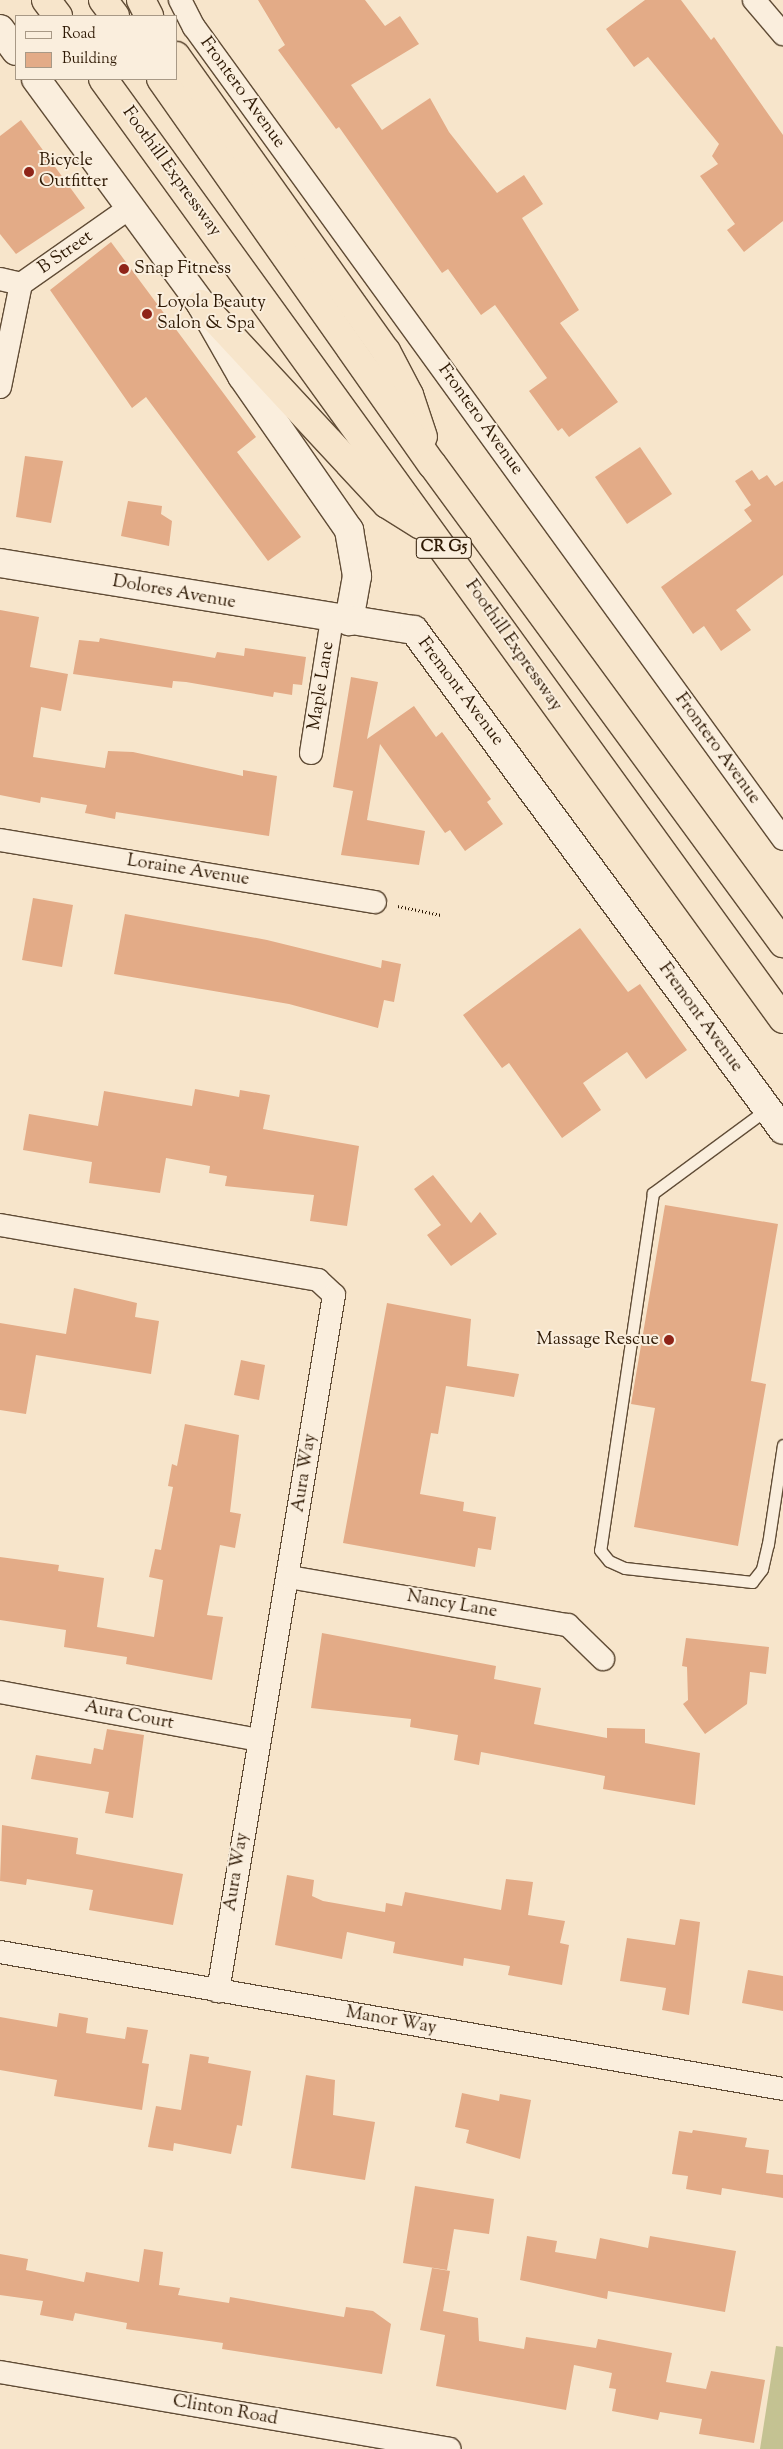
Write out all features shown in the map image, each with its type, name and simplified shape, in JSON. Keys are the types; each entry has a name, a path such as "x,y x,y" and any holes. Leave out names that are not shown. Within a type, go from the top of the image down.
{"highway":[{"path":"46,0 57,15"},
{"path":"103,0 114,15"},
{"path":"141,0 148,15"},
{"path":"178,59 386,350 409,395 432,464"},
{"name":"Foothill Expressway","path":"104,80 783,1018"},
{"name":"CR G5","path":"161,80 432,464 783,943"},
{"path":"201,304 267,371 387,504 432,532"}],"street":[{"name":"Frontero Avenue","path":"180,0 194,27 783,840"},
{"path":"754,0 783,34"},
{"path":"0,29 15,50"},
{"path":"37,80 128,209 201,304 242,376 349,530 357,576 341,620"},
{"name":"B Street","path":"11,281 128,209"},
{"path":"0,387 11,281"},
{"name":"Dolores Avenue","path":"0,563 341,620"},
{"name":"Maple Lane","path":"311,753 341,620"},
{"name":"Fremont Avenue","path":"341,620 414,630 783,1130"},
{"name":"Loraine Avenue","path":"0,840 376,902"},
{"name":"Aura Way","path":"0,1225 318,1280 334,1295 288,1577 258,1740 218,1991"},
{"name":"Nancy Lane","path":"288,1577 568,1625 603,1659"},
{"name":"Aura Court","path":"0,1692 258,1740"},
{"name":"Manor Way","path":"0,1952 783,2089"},
{"name":"Clinton Road","path":"0,2372 450,2449"}],"lane":[{"path":"767,1109 653,1193 600,1550 625,1568 752,1582 762,1569 768,1544 783,1445"}],"path":[{"path":"376,902 441,915"}],"shaded area":[{"path":"776,2346 783,2347 783,2449 760,2449"}],"building":[{"path":"258,0 365,0 385,26 400,16 419,44 351,85 382,130 430,98 449,132 497,193 524,175 543,204 522,218 579,310 560,323 618,402 569,437 562,428 558,431 529,391 547,378 495,305 481,315 448,269 442,273 339,127 336,129 278,50 285,45"},
{"path":"645,0 681,0 711,40 714,37 783,135 783,221 744,252 727,230 735,224 700,176 718,164 712,156 719,144 648,57 634,67 606,29"},
{"name":"Bicycle Outfitter","path":"21,120 85,208 16,254 0,234 0,136"},
{"path":"111,242 256,437 237,452 301,537 268,561 146,397 132,408 50,290"},
{"path":"640,447 672,494 627,524 595,477"},
{"path":"25,456 63,461 51,523 16,517"},
{"path":"752,470 759,480 767,475 775,486 783,481 783,575 736,610 751,630 721,651 704,626 693,634 661,587 752,521 744,510 751,505 735,481"},
{"path":"128,501 162,506 161,514 172,521 169,546 121,536"},
{"path":"0,610 39,617 30,667 68,674 61,711 41,707 33,757 105,768 108,751 133,752 243,776 243,770 277,776 269,836 116,812 115,819 85,813 87,805 41,797 40,803 0,795"},
{"path":"100,638 215,658 217,652 244,656 245,648 306,657 302,685 293,684 292,695 274,692 273,697 186,682 173,681 172,688 73,674 79,640 99,642"},
{"path":"351,677 378,682 367,739 414,706 436,737 442,732 491,799 487,802 503,824 465,851 450,830 445,833 380,744 367,820 425,831 419,865 341,855 353,791 333,787"},
{"path":"33,898 73,905 62,967 22,960"},
{"path":"125,914 267,940 381,968 382,960 401,964 394,1002 384,1000 378,1028 289,1004 114,974"},
{"path":"580,928 628,992 640,984 687,1050 646,1079 627,1052 583,1083 601,1110 562,1138 509,1063 502,1068 463,1015"},
{"path":"195,1089 239,1097 240,1090 270,1095 263,1129 359,1146 347,1226 310,1221 314,1195 225,1186 227,1176 209,1173 210,1166 166,1158 160,1193 89,1183 92,1162 23,1150 29,1114 98,1126 104,1091 192,1106"},
{"path":"433,1175 471,1223 480,1212 497,1234 451,1266 427,1235 441,1225 414,1189"},
{"path":"665,1205 778,1224 751,1381 766,1384 738,1546 634,1527 655,1408 631,1404"},
{"path":"74,1288 137,1303 135,1317 159,1321 151,1374 36,1355 26,1414 0,1410 0,1323 66,1334"},
{"path":"387,1303 471,1319 467,1366 519,1374 514,1397 446,1386 438,1434 431,1433 420,1494 464,1502 463,1511 496,1517 491,1550 478,1548 475,1567 343,1543"},
{"path":"241,1360 265,1365 259,1400 234,1395"},
{"path":"185,1424 239,1435 230,1512 241,1514 235,1548 220,1545 207,1615 223,1617 212,1680 126,1664 127,1657 64,1647 66,1630 0,1620 0,1557 59,1565 58,1571 104,1578 97,1627 154,1637 163,1580 149,1577 155,1549 161,1550 173,1487 168,1486 172,1464 177,1466"},
{"path":"322,1633 496,1666 494,1679 541,1688 534,1724 607,1738 607,1728 645,1729 645,1743 700,1753 695,1805 603,1789 605,1776 481,1752 479,1765 454,1760 458,1735 410,1727 411,1719 311,1708"},
{"path":"686,1638 769,1647 766,1674 750,1672 747,1704 705,1734 683,1704 688,1700 687,1667 682,1666"},
{"path":"107,1729 144,1735 133,1818 105,1813 109,1792 31,1779 36,1755 91,1764 94,1748 103,1750"},
{"path":"2,1825 78,1838 76,1854 183,1874 173,1925 89,1910 93,1890 27,1879 26,1885 0,1881"},
{"path":"287,1875 314,1880 312,1896 323,1901 385,1912 386,1903 402,1906 405,1892 501,1910 506,1879 533,1882 528,1915 565,1921 560,1943 569,1945 562,1985 508,1975 510,1966 464,1958 463,1966 393,1953 395,1942 347,1932 342,1959 275,1945"},
{"path":"680,1919 700,1922 689,2015 662,2010 666,1988 620,1981 627,1938 675,1945"},
{"path":"748,1970 783,1976 783,2011 742,2003"},
{"path":"59,2013 88,2018 86,2033 125,2039 127,2027 148,2030 142,2063 149,2064 142,2110 54,2096 57,2080 0,2070 0,2017 57,2027"},
{"path":"190,2054 209,2057 208,2063 251,2071 242,2126 237,2125 231,2154 174,2143 173,2151 148,2147 156,2106 181,2110"},
{"path":"306,2075 335,2080 333,2115 375,2122 365,2180 291,2168"},
{"path":"462,2093 499,2101 500,2094 531,2100 520,2159 466,2143 469,2130 455,2127"},
{"path":"693,2130 747,2138 745,2147 769,2150 766,2173 783,2175 783,2198 722,2188 721,2195 686,2189 688,2176 672,2174 679,2131 692,2133"},
{"path":"415,2186 494,2199 489,2234 454,2229 447,2270 403,2263"},
{"path":"527,2236 557,2241 555,2252 596,2259 600,2238 648,2248 650,2236 736,2251 725,2312 608,2291 607,2299 520,2280"},
{"path":"144,2249 163,2252 159,2285 180,2288 178,2295 229,2303 230,2297 344,2317 346,2307 373,2311 391,2324 382,2374 222,2349 223,2343 126,2329 127,2323 75,2313 73,2321 40,2315 43,2301 0,2295 0,2254 28,2259 26,2270 84,2282 86,2272 139,2282"},
{"path":"432,2268 450,2271 443,2311 478,2318 479,2341 524,2349 526,2337 596,2348 598,2339 672,2353 666,2382 706,2389 711,2371 765,2380 754,2443 699,2434 702,2419 660,2412 658,2420 612,2411 616,2389 609,2388 612,2373 574,2365 566,2410 436,2386 445,2335 420,2330"}],"place":[{"name":"Bicycle Outfitter","path":"29,172"},
{"name":"Snap Fitness","path":"124,269"},
{"name":"Loyola Beauty Salon & Spa","path":"147,314"},
{"name":"Massage Rescue","path":"669,1340"}]}
